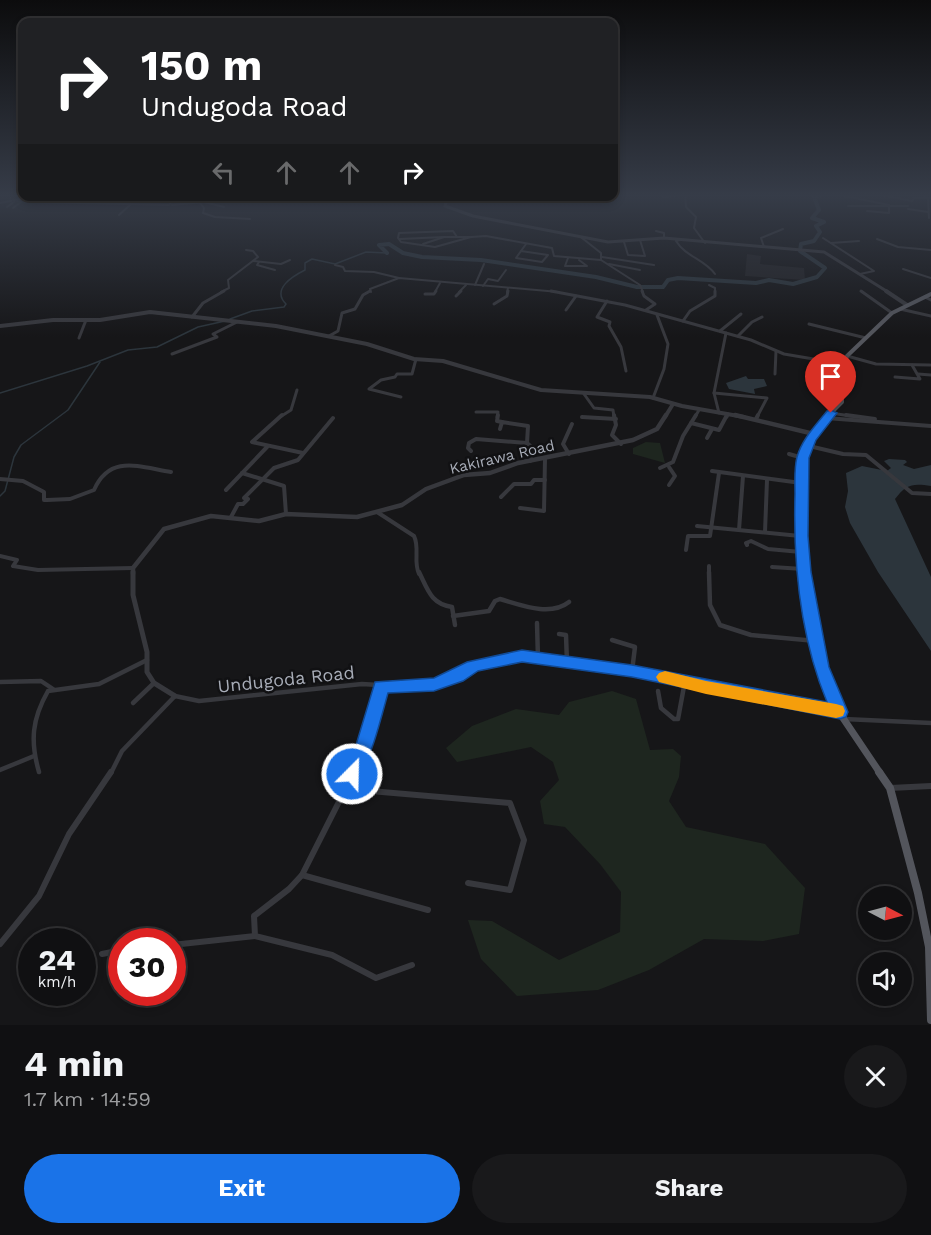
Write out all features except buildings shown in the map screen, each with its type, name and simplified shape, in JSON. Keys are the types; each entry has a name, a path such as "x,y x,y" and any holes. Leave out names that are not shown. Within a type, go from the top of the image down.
{"main road":[{"path":"929,297 892,313 847,356 843,364 842,402 814,434 802,458 801,552 821,667 841,715 890,788 918,893 929,947 931,1020"}],"street":[{"path":"401,242 441,246 454,242"},
{"path":"420,245 430,242"},
{"path":"512,242 552,248 555,252 554,256"},
{"path":"586,242 608,264 640,288 655,304 645,311"},
{"path":"607,242 624,242 628,255 645,256 641,242"},
{"path":"676,242 680,250 709,264 715,274"},
{"path":"695,242 827,253 908,305"},
{"path":"762,242 764,247"},
{"path":"831,243 847,242"},
{"path":"888,242 905,248 931,250"},
{"path":"831,243 874,271 860,274"},
{"path":"526,244 516,258 542,262 548,255"},
{"path":"192,318 203,303 229,288 228,280 258,257 257,254 246,250"},
{"path":"520,251 568,258 602,258 654,265"},
{"path":"530,259 534,253"},
{"path":"568,258 565,266 587,266 578,259"},
{"path":"252,261 263,260 281,264 290,260"},
{"path":"259,262 257,265 275,270"},
{"path":"475,285 484,264"},
{"path":"608,264 640,270"},
{"path":"335,265 343,267 345,271 374,272 399,278 440,283 541,289 607,301 738,336 776,351 843,364"},
{"path":"903,269 931,278"},
{"path":"483,286 488,279 498,281 506,270"},
{"path":"329,336 338,331 342,313 355,309 363,295 371,293 370,289 399,278"},
{"path":"425,294 434,294 440,283"},
{"path":"456,296 466,285"},
{"path":"683,321 690,311 715,296 715,288 709,285"},
{"path":"494,304 507,296 508,288"},
{"path":"861,291 892,313"},
{"path":"566,310 576,296"},
{"path":"607,301 597,317 610,322 609,326 621,347 626,371"},
{"path":"900,309 931,316"},
{"path":"0,326 52,320 86,320 150,312 238,321 367,344 416,359 443,361 541,390 653,398 699,410 756,418 814,434"},
{"path":"653,398 659,390 660,377 666,363 667,336 656,317 658,314"},
{"path":"720,331 741,314"},
{"path":"738,336 752,322 762,317"},
{"path":"79,338 83,333 86,320"},
{"path":"172,354 217,337 213,334 238,321"},
{"path":"810,324 866,338"},
{"path":"719,413 714,393 726,333"},
{"path":"775,374 776,351"},
{"path":"847,356 876,364 930,365"},
{"path":"401,398 400,395 369,388 397,374 412,374 416,359"},
{"path":"895,377 920,379 912,364"},
{"path":"918,374 931,375"},
{"path":"297,390 291,410 280,414 274,424 252,442 304,453"},
{"path":"714,393 767,398 756,418"},
{"path":"585,394 594,408 611,409 616,419 612,435 621,444"},
{"name":"Kakirawa Road","path":"133,568 164,529 211,516 259,521 286,514 357,517 402,505 426,489 464,475 490,472 530,461 621,444 654,431 673,404"},
{"path":"660,468 669,467 679,453 681,440 699,410"},
{"path":"476,412 498,412 497,420 528,426 527,443"},
{"path":"691,423 719,430 728,414"},
{"path":"828,416 875,418"},
{"path":"828,416 931,426"},
{"path":"582,417 616,419"},
{"path":"231,517 238,504 243,504 248,499 244,498 280,462 298,460 333,418"},
{"path":"500,429 502,422"},
{"path":"569,454 563,444 572,424"},
{"path":"707,438 712,429"},
{"path":"471,451 468,448 469,443 476,438 527,443 534,449 530,461"},
{"path":"807,445 872,458 912,493 931,494"},
{"path":"226,490 267,446"},
{"path":"789,454 802,458"},
{"path":"520,508 544,511 545,459"},
{"path":"0,479 13,479 38,487 44,492 44,500 70,499 94,490 99,479 112,467 131,466 171,472"},
{"path":"669,467 675,476 669,485"},
{"path":"712,471 801,483"},
{"path":"686,550 688,536 708,537 712,527 719,472"},
{"path":"242,473 284,486 282,494 286,514"},
{"path":"739,530 743,476"},
{"path":"501,497 514,484 531,484 534,480 545,480"},
{"path":"765,532 767,480"},
{"path":"377,512 414,536 417,542 415,565 432,599 439,605 452,607 455,625"},
{"path":"698,525 801,536"},
{"path":"747,545 746,543 751,541 765,547"},
{"path":"756,547 801,552"},
{"path":"0,556 17,560 13,566 38,570 93,567 133,568 133,595 147,660 147,672 154,683 176,696 122,751 107,780 69,834 39,896 0,944"},
{"path":"709,566 711,606 720,625 734,631 816,641"},
{"path":"772,567 803,569"},
{"path":"453,616 489,611 495,601 500,599 545,610 565,606 569,602"},
{"path":"537,623 538,658"},
{"path":"559,634 566,635 567,663"},
{"path":"612,640 635,647 632,671"},
{"name":"Undugoda Road","path":"176,696 199,701 362,684 381,686 434,684 457,676 473,666 522,656 632,671 841,715 931,723"},
{"path":"39,772 30,735 37,709 48,691 71,690 99,684 147,660"},
{"path":"0,682 41,681 53,689"},
{"path":"658,692 661,708 674,719 678,719 685,681"},
{"path":"133,703 154,683"},
{"path":"255,936 254,916 289,890 302,875 347,789 357,758 365,745 381,686"},
{"path":"0,770 34,756"},
{"path":"890,788 931,786"},
{"path":"347,789 510,803 524,840 510,890 468,883"},
{"path":"302,875 428,910"},
{"path":"186,943 255,936 332,955 376,978 384,977 412,964"},
{"path":"102,954 108,953"}],"shaded area":[{"path":"747,254 761,256 760,264 804,268 805,280 745,276"},
{"path":"746,376 748,379 764,379 767,386 754,389 755,394 729,389 726,383"},
{"path":"646,442 660,443 665,463 633,454 633,448"},
{"path":"905,460 907,462 903,465 914,469 931,465 931,486 910,486 895,499 931,577 931,651 878,572 850,523 845,507 848,491 846,473 862,466 887,471 891,468 884,461"},
{"path":"612,691 636,699 650,750 673,749 681,756 679,777 669,801 686,827 765,844 805,888 799,934 763,941 704,939 649,970 598,990 517,996 481,959 468,920 492,921 559,960 620,932 621,892 600,864 565,827 544,824 540,801 559,780 553,762 531,747 457,762 446,748 472,726 516,709 559,715 569,702"}],"waterway":[{"path":"387,253 379,245 389,244 403,253 422,257 481,260 596,277 637,287 663,287 668,280 678,278 756,283 769,280 793,284 817,277 825,268 800,251 801,244 810,242"},
{"path":"230,319 252,311 284,307 286,304 282,298 282,288 290,279 305,270 305,263 312,259 335,264 366,252 387,253"},
{"path":"0,393 87,366 128,350 157,347 198,327 225,321"},
{"path":"0,496 5,491 14,457 21,445 68,410 100,362"}],"slow traffic":[{"path":"665,677 706,688 836,711"}],"route":[{"path":"352,774 357,758 365,745 370,719 381,686 412,687 434,684 457,676 473,666 522,656 632,671 685,681 706,688 840,712 821,667 801,552 802,458 821,423 831,413"}]}
